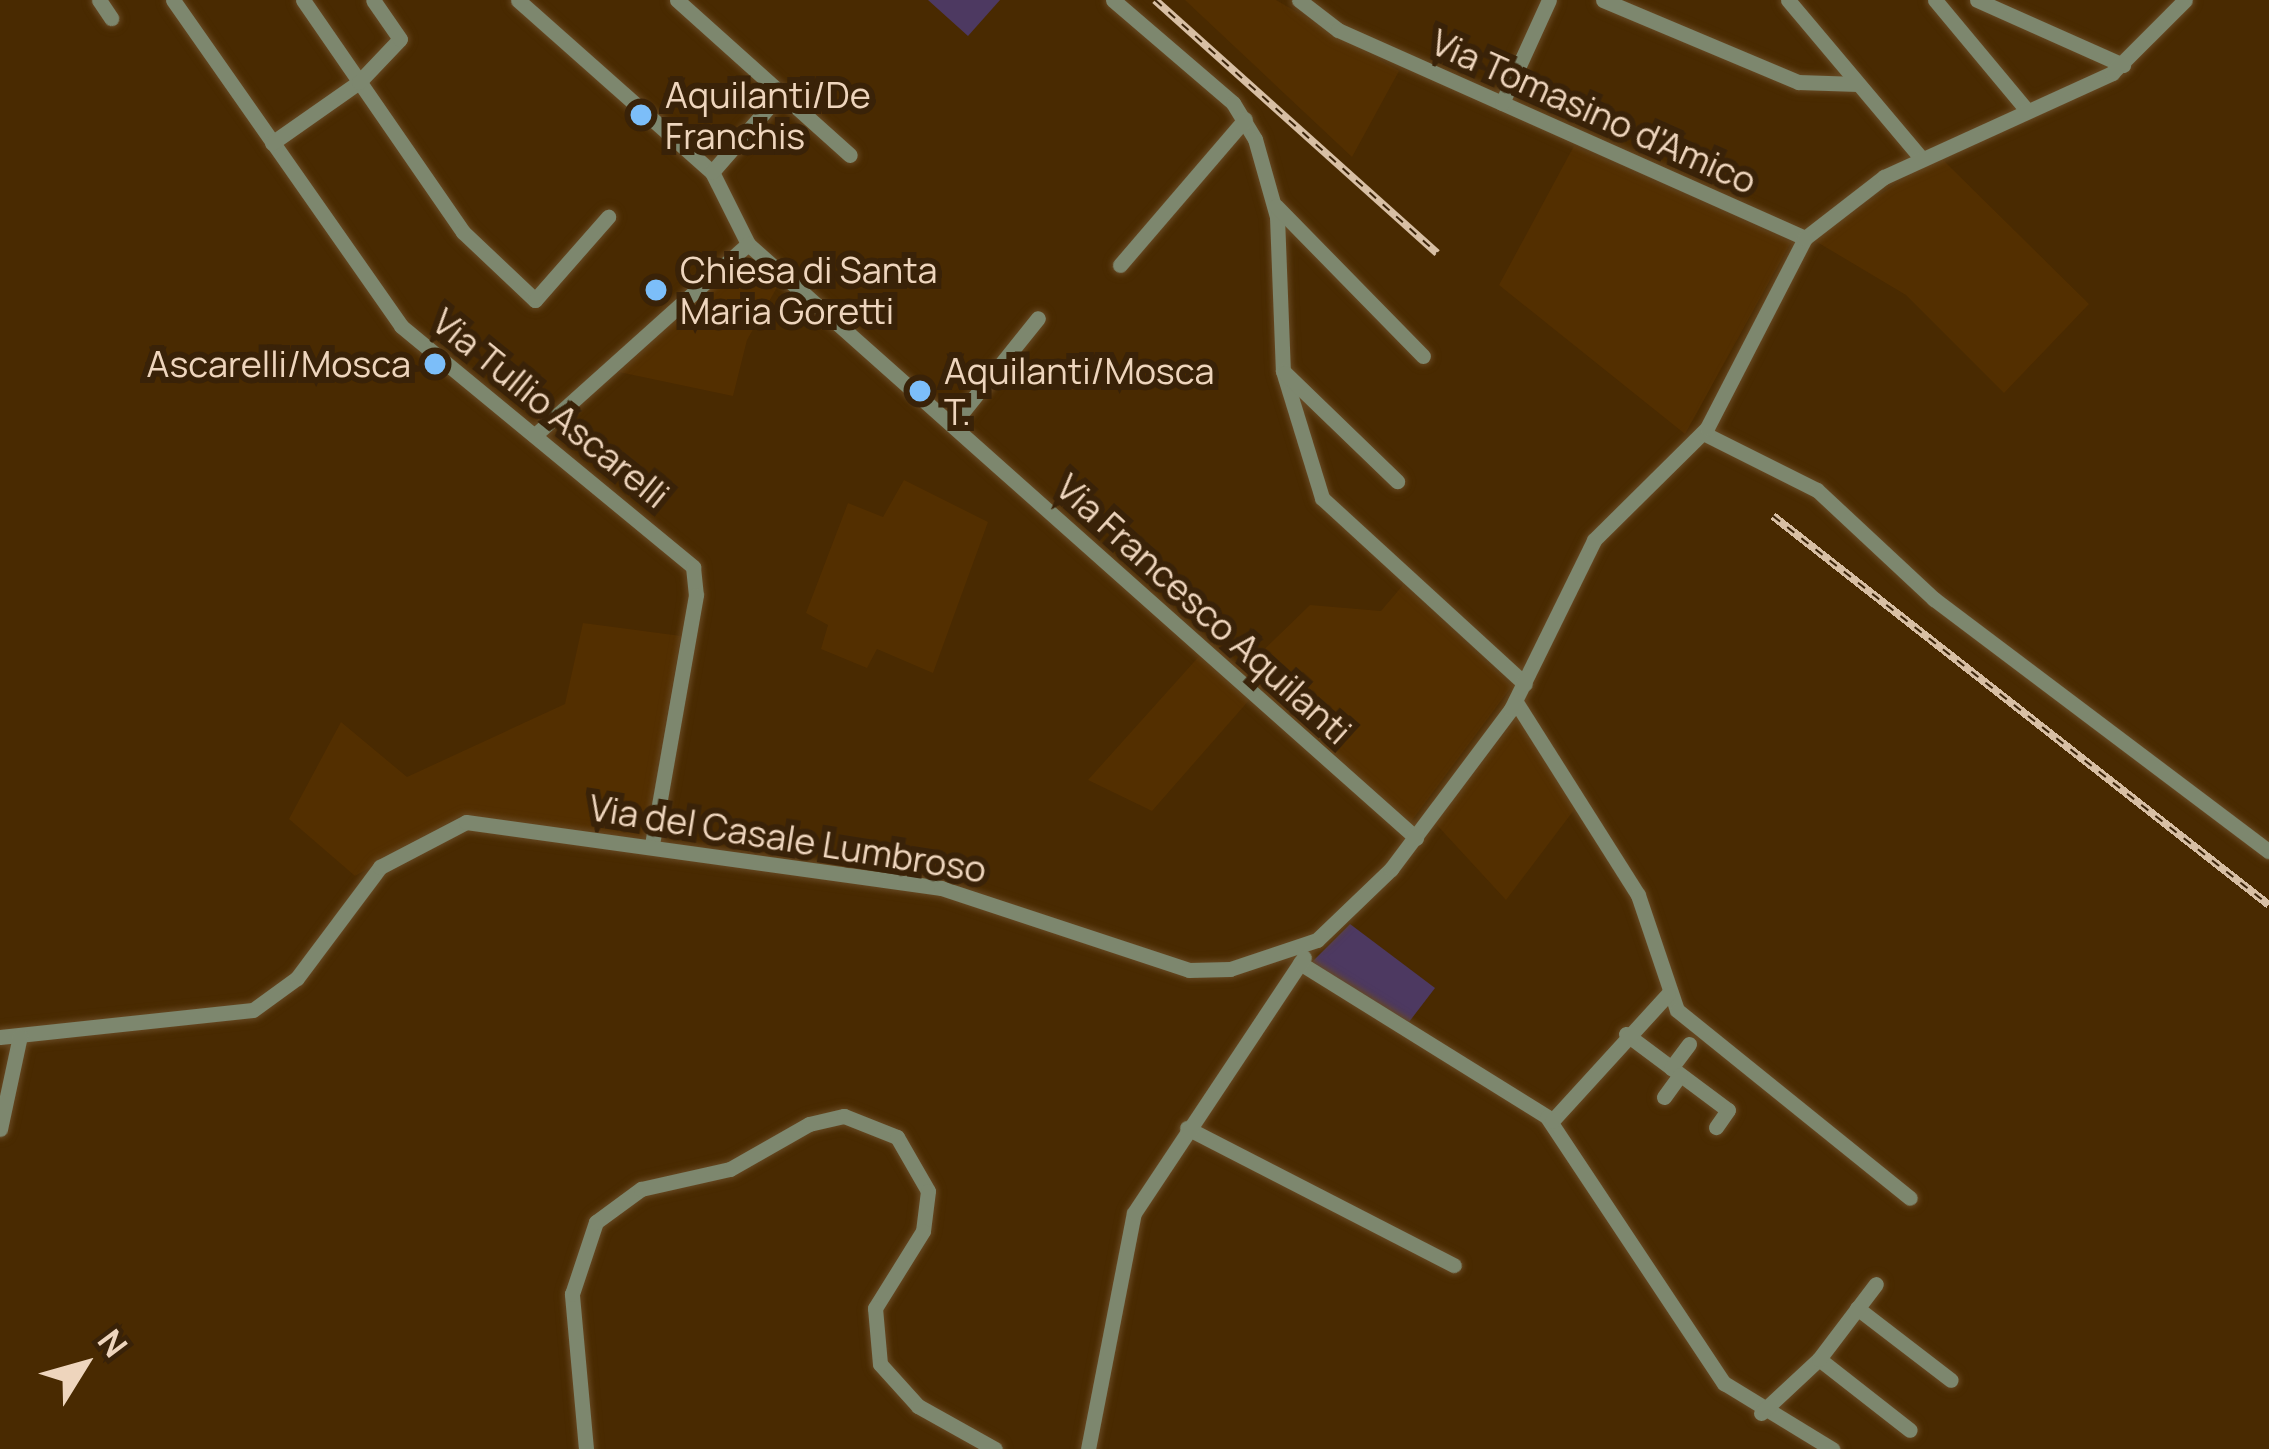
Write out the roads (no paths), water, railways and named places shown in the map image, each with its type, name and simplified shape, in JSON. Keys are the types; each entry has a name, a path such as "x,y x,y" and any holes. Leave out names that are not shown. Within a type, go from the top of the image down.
{"street":[{"path":"99,0 111,18"},
{"name":"Via Tullio Ascarelli","path":"173,0 401,326 661,534 697,578 652,845"},
{"path":"303,0 463,232 535,300 608,217"},
{"path":"272,142 359,82 400,39 373,0"},
{"name":"Via Francesco Aquilanti","path":"518,0 712,172 748,244 1416,838"},
{"path":"677,0 850,155"},
{"path":"1113,0 1245,119 1274,204 1283,371 1330,510 1525,684"},
{"name":"Via Tomasino d'Amico","path":"1299,0 1338,31 1805,238"},
{"path":"1502,103 1549,0"},
{"path":"1603,0 1803,84 1858,84"},
{"path":"1788,0 1921,158"},
{"path":"1935,0 2024,107"},
{"path":"1977,0 2123,65"},
{"name":"Via del Casale Lumbroso","path":"0,1037 261,1007 297,978 374,874 448,827 484,822 984,898 1189,970 1237,968 1317,940 1416,838 1516,702 1592,544 1703,433 1805,238 1921,158 2123,65 2185,0"},
{"path":"712,172 782,93"},
{"path":"1120,266 1245,119"},
{"path":"1274,204 1423,356"},
{"path":"536,435 748,244"},
{"path":"952,425 1038,318"},
{"path":"1283,371 1397,481"},
{"path":"1703,433 1817,490 1934,599 2269,851"},
{"path":"1516,702 1638,896 1669,994 1693,1025 1910,1198"},
{"path":"1088,1449 1129,1230 1187,1128 1317,940"},
{"path":"1300,963 1552,1121 1713,1370 1761,1413 1832,1449"},
{"path":"1552,1121 1626,1034 1669,994"},
{"path":"1626,1034 1728,1110 1716,1127"},
{"path":"0,1130 20,1036"},
{"path":"1664,1097 1688,1044"},
{"path":"586,1449 572,1300 596,1222 649,1185 734,1167 809,1124 844,1116 897,1137 928,1191 923,1231 874,1308 880,1364 918,1406 995,1449"},
{"path":"1187,1128 1454,1265"},
{"path":"1761,1413 1819,1359 1876,1284"},
{"path":"1857,1308 1951,1380"},
{"path":"1819,1359 1910,1430"}],"railway":[{"path":"1155,0 1437,253"},
{"path":"1773,516 2269,905"}],"place":[{"name":"Aquilanti/De Franchis","path":"641,115"},
{"name":"Chiesa di Santa Maria Goretti","path":"656,290"},
{"name":"Ascarelli/Mosca","path":"435,364"},
{"name":"Aquilanti/Mosca T.","path":"920,391"}]}
